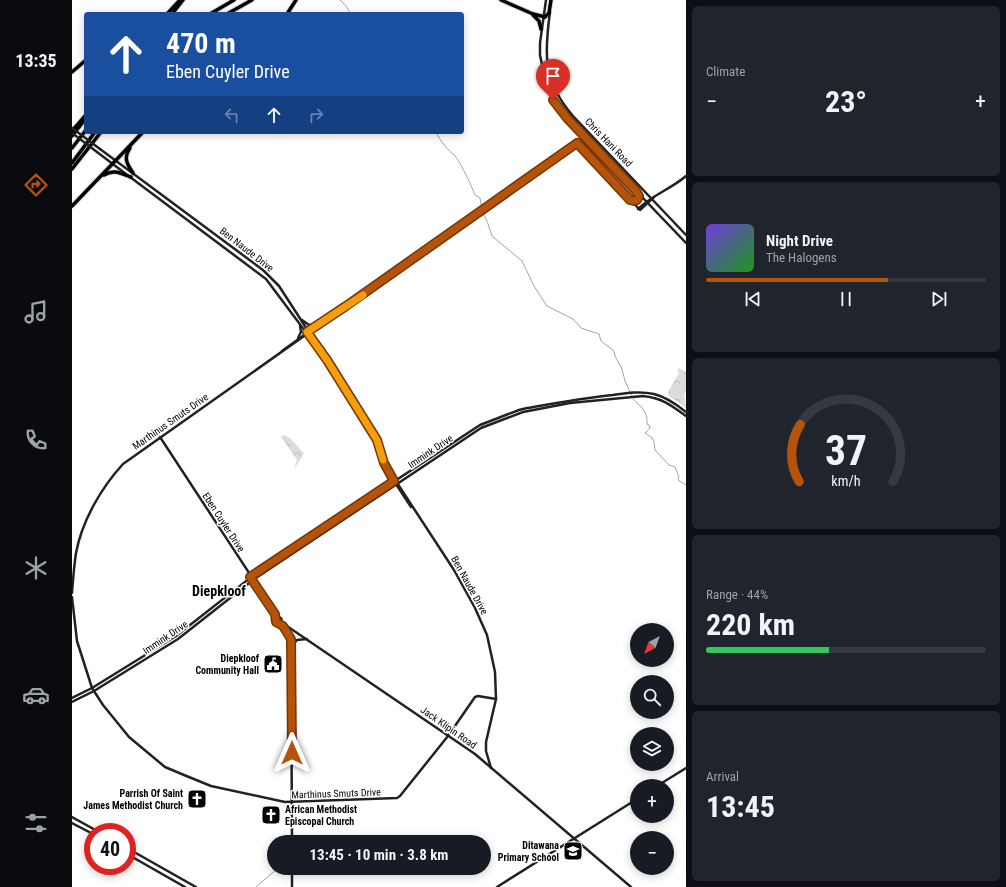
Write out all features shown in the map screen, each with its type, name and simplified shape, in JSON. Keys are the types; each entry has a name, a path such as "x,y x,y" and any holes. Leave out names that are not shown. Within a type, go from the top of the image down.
{"highway":[{"path":"169,12 180,0"},
{"path":"174,12 183,0"},
{"path":"213,12 234,0"},
{"path":"231,12 252,0"},
{"path":"289,12 296,0"},
{"path":"501,0 533,14 544,17 549,13 551,0"},
{"path":"533,14 539,21 541,29"},
{"path":"72,72 84,62"},
{"path":"72,134 84,117"},
{"path":"72,134 84,120"},
{"path":"72,148 84,133"},
{"path":"72,163 94,134"},
{"path":"72,169 99,134"},
{"path":"72,206 141,134"},
{"path":"133,173 127,164 126,157 136,139"},
{"path":"97,180 108,173 113,172 118,172 131,177"}],"main road":[{"name":"Chris Hani Road","path":"546,0 539,49 540,62 546,84 553,100 567,118 686,243"},
{"name":"Chris Hani Road","path":"551,0 546,54 549,74 553,86 561,100 568,110 642,189 654,197 658,205 686,235"},
{"path":"72,128 100,149 114,162"},
{"path":"72,134 114,162"},
{"name":"Marthinus Smuts Drive","path":"72,593 76,551 92,508 123,464 577,143 630,200"},
{"name":"Ben Naude Drive","path":"114,162 133,173 263,270 275,281 377,440 384,463 454,570 472,602 487,635 495,672 496,699 486,742 486,751 491,768"},
{"name":"Ben Naude Drive","path":"114,162 131,177 260,274 274,288 297,317"},
{"path":"639,209 654,197 675,185 686,176"},
{"path":"642,189 654,197 657,200 658,205"},
{"path":"630,200 634,201 638,198 636,191"},
{"path":"630,200 639,209"},
{"path":"639,209 647,202"},
{"path":"644,206 652,208"},
{"name":"Marthinus Smuts Drive","path":"308,333 342,310"},
{"path":"297,317 309,325 321,323"},
{"path":"293,342 300,335 302,330 297,317"},
{"path":"275,356 308,333"},
{"name":"Immink Drive","path":"72,702 178,639 253,580 472,429 480,425 522,409 553,403 631,393 647,393 661,396 686,412"},
{"name":"Immink Drive","path":"72,698 93,690 176,636 250,577 475,432 523,412 570,403 633,396 660,399 686,416"},
{"name":"Eben Cuyler Drive","path":"160,437 277,618 280,618 280,622 284,625"},
{"name":"Marthinus Smuts Drive","path":"72,597 76,638 93,690 103,705 131,739 169,769 211,786 279,801 292,802 399,798 448,736 475,697 480,696 496,699"},
{"path":"284,625 308,639"},
{"path":"284,625 291,639 292,835"},
{"path":"291,647 297,640 308,639"},
{"name":"Jack Klipin Road","path":"308,639 475,754 630,887"},
{"path":"668,779 686,768"},
{"path":"497,887 630,803"},
{"path":"72,817 84,824"},
{"path":"72,822 84,829"},
{"path":"136,853 196,887"},
{"path":"136,859 185,887"},
{"path":"292,875 292,887"}],"green space":[{"path":"679,368 686,372 686,390 684,394 686,408 669,396 668,392 679,373 677,371"},
{"path":"284,435 293,441 304,453 294,470 297,460 281,437"}],"waterway":[{"path":"340,0 350,12"},
{"path":"437,134 460,163 475,195 480,198 482,209"},
{"path":"483,212 492,236 522,261 534,286 547,306 573,319 581,328 599,334 601,341 614,351 632,396"},
{"path":"633,399 645,412 647,424 650,428 645,433 652,438 655,450 669,465 675,467 679,477 678,480 686,485"},
{"path":"256,887 270,875"}],"slow traffic":[{"path":"363,295 307,332 327,360 377,440 383,460"}],"place":[{"name":"Diepkloof Community Hall","path":"273,664"},
{"name":"Parrish Of Saint James Methodist Church","path":"197,799"},
{"name":"African Methodist Episcopal Church","path":"271,815"},
{"name":"Ditawana Primary School","path":"573,851"}],"district":[{"name":"Diepkloof","path":"219,591"}],"route":[{"path":"292,753 291,639 283,626 276,622 275,614 250,577 394,481 384,463 377,440 327,360 307,332 342,310 577,143 630,200 636,201 639,196 636,191 567,118 553,100"}]}
